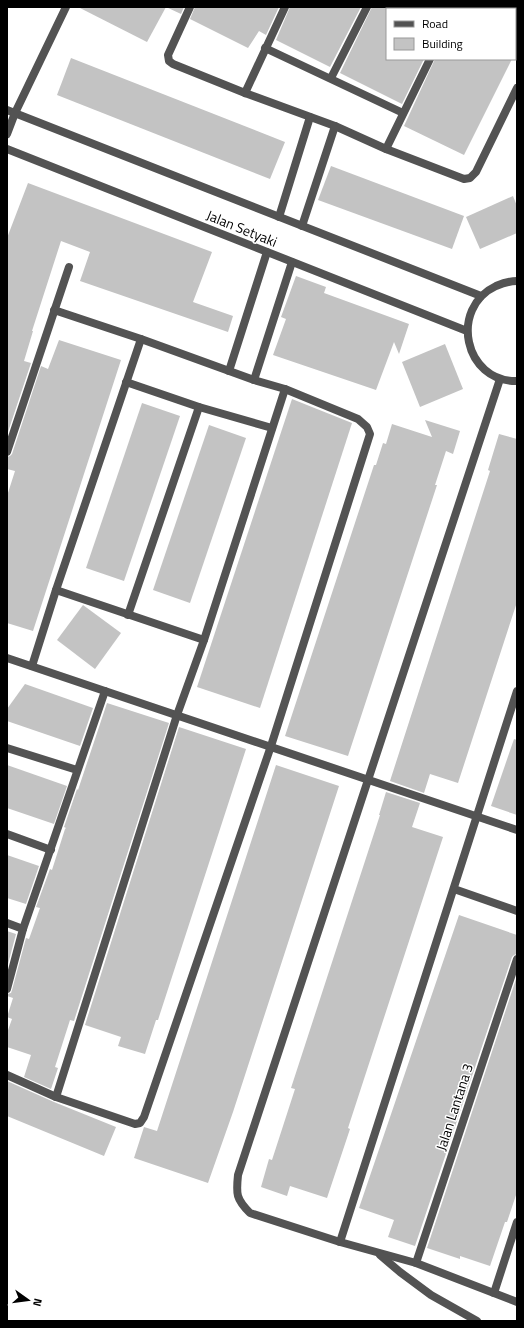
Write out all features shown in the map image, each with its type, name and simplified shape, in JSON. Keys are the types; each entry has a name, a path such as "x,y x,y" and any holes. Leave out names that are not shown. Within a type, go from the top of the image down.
{"street":[{"path":"7,134 15,113 66,7"},
{"path":"190,7 168,56 169,60 173,64 245,93 335,126 386,149 464,179 470,178 476,172 517,88"},
{"path":"245,93 265,48 286,7"},
{"path":"331,78 367,7"},
{"path":"265,48 403,113"},
{"path":"386,149 430,60"},
{"path":"7,110 481,296"},
{"path":"279,217 310,117"},
{"path":"302,226 335,126"},
{"name":"Jalan Setyaki","path":"7,149 467,331"},
{"path":"229,371 267,252"},
{"path":"254,380 292,262"},
{"path":"7,452 69,267"},
{"path":"517,281 502,283 490,288 481,296 471,312 467,331 468,343 473,355 480,365 489,373 500,379 517,381"},
{"path":"7,1075 56,1097 135,1124 140,1123 144,1117 271,746 370,434 367,427 358,419 285,389 254,380 141,339 54,310"},
{"path":"32,666 56,590 141,339"},
{"path":"500,379 238,1175 236,1192 242,1205 250,1213 340,1242 416,1263 517,1302"},
{"path":"126,382 199,407 272,428"},
{"path":"56,1097 177,715 204,640 285,389"},
{"path":"128,615 199,407"},
{"path":"56,590 204,640"},
{"path":"7,658 517,830"},
{"path":"7,989 24,929 105,691"},
{"path":"340,1242 517,691"},
{"path":"7,748 77,770"},
{"path":"7,834 51,850"},
{"path":"454,889 517,911"},
{"path":"7,923 24,929"},
{"name":"Jalan Lantana 3","path":"416,1263 517,959"},
{"path":"494,1294 517,1222"},
{"path":"378,1253 400,1272 431,1295 477,1321"}],"building":[{"path":"78,7 166,7 147,42"},
{"path":"166,7 184,7 181,14"},
{"path":"195,7 279,7 266,35 259,31 248,48 190,19"},
{"path":"290,7 361,7 330,67 276,40"},
{"path":"372,7 387,7 386,60 424,60 402,104 340,73"},
{"path":"71,58 285,142 270,179 57,95"},
{"path":"435,60 512,60 464,155 404,126"},
{"path":"331,166 464,216 452,249 318,200"},
{"path":"28,183 212,252 193,302 233,316 228,332 80,281 90,252 61,241 24,361 31,363 7,435 7,238"},
{"path":"513,196 517,206 517,233 480,249 466,217"},
{"path":"296,276 326,287 324,293 409,324 399,354 394,342 376,390 273,355 286,319 281,317"},
{"path":"59,340 121,360 33,631 7,623 7,496 15,471 7,469 7,457 12,454 41,366 48,369"},
{"path":"445,344 463,389 420,407 402,362"},
{"path":"292,399 352,423 260,708 197,687"},
{"path":"142,403 180,416 124,581 86,568"},
{"path":"425,420 460,431 453,454 446,451 435,485 437,485 348,756 285,736 374,465 376,465 383,443 386,444 392,424 432,437"},
{"path":"209,425 246,438 190,603 153,590"},
{"path":"499,434 517,439 517,602 458,783 430,774 424,793 390,781 490,471 488,470"},
{"path":"83,605 121,633 95,669 57,640"},
{"path":"25,684 93,708 80,746 7,721 7,709"},
{"path":"107,703 169,723 74,1021 70,1020 55,1067 58,1068 51,1089 24,1077 31,1055 7,1047 7,1033 12,1019 7,1017 13,998 7,996 7,994 11,993 26,938 29,939 40,908 36,907 50,869 52,870 66,828 64,827"},
{"path":"179,727 246,749 158,1020 156,1020 145,1054 118,1046 121,1037 85,1025"},
{"path":"514,739 517,740 517,815 491,806"},
{"path":"7,765 67,786 54,824 7,808"},
{"path":"276,765 339,786 233,1112 208,1183 134,1158 144,1127 157,1131"},
{"path":"386,792 420,803 412,827 443,837 348,1128 350,1129 327,1198 290,1186 287,1196 261,1187 269,1159 272,1160 295,1089 291,1088 380,815"},
{"path":"7,855 39,866 26,904 7,898"},
{"path":"459,915 517,935 517,954 512,957 415,1246 388,1237 394,1220 359,1208"},
{"path":"7,931 16,934 7,968"},
{"path":"517,976 517,1192 490,1266 460,1256 460,1259 427,1248"},
{"path":"7,1081 116,1127 104,1156 7,1116"}]}
